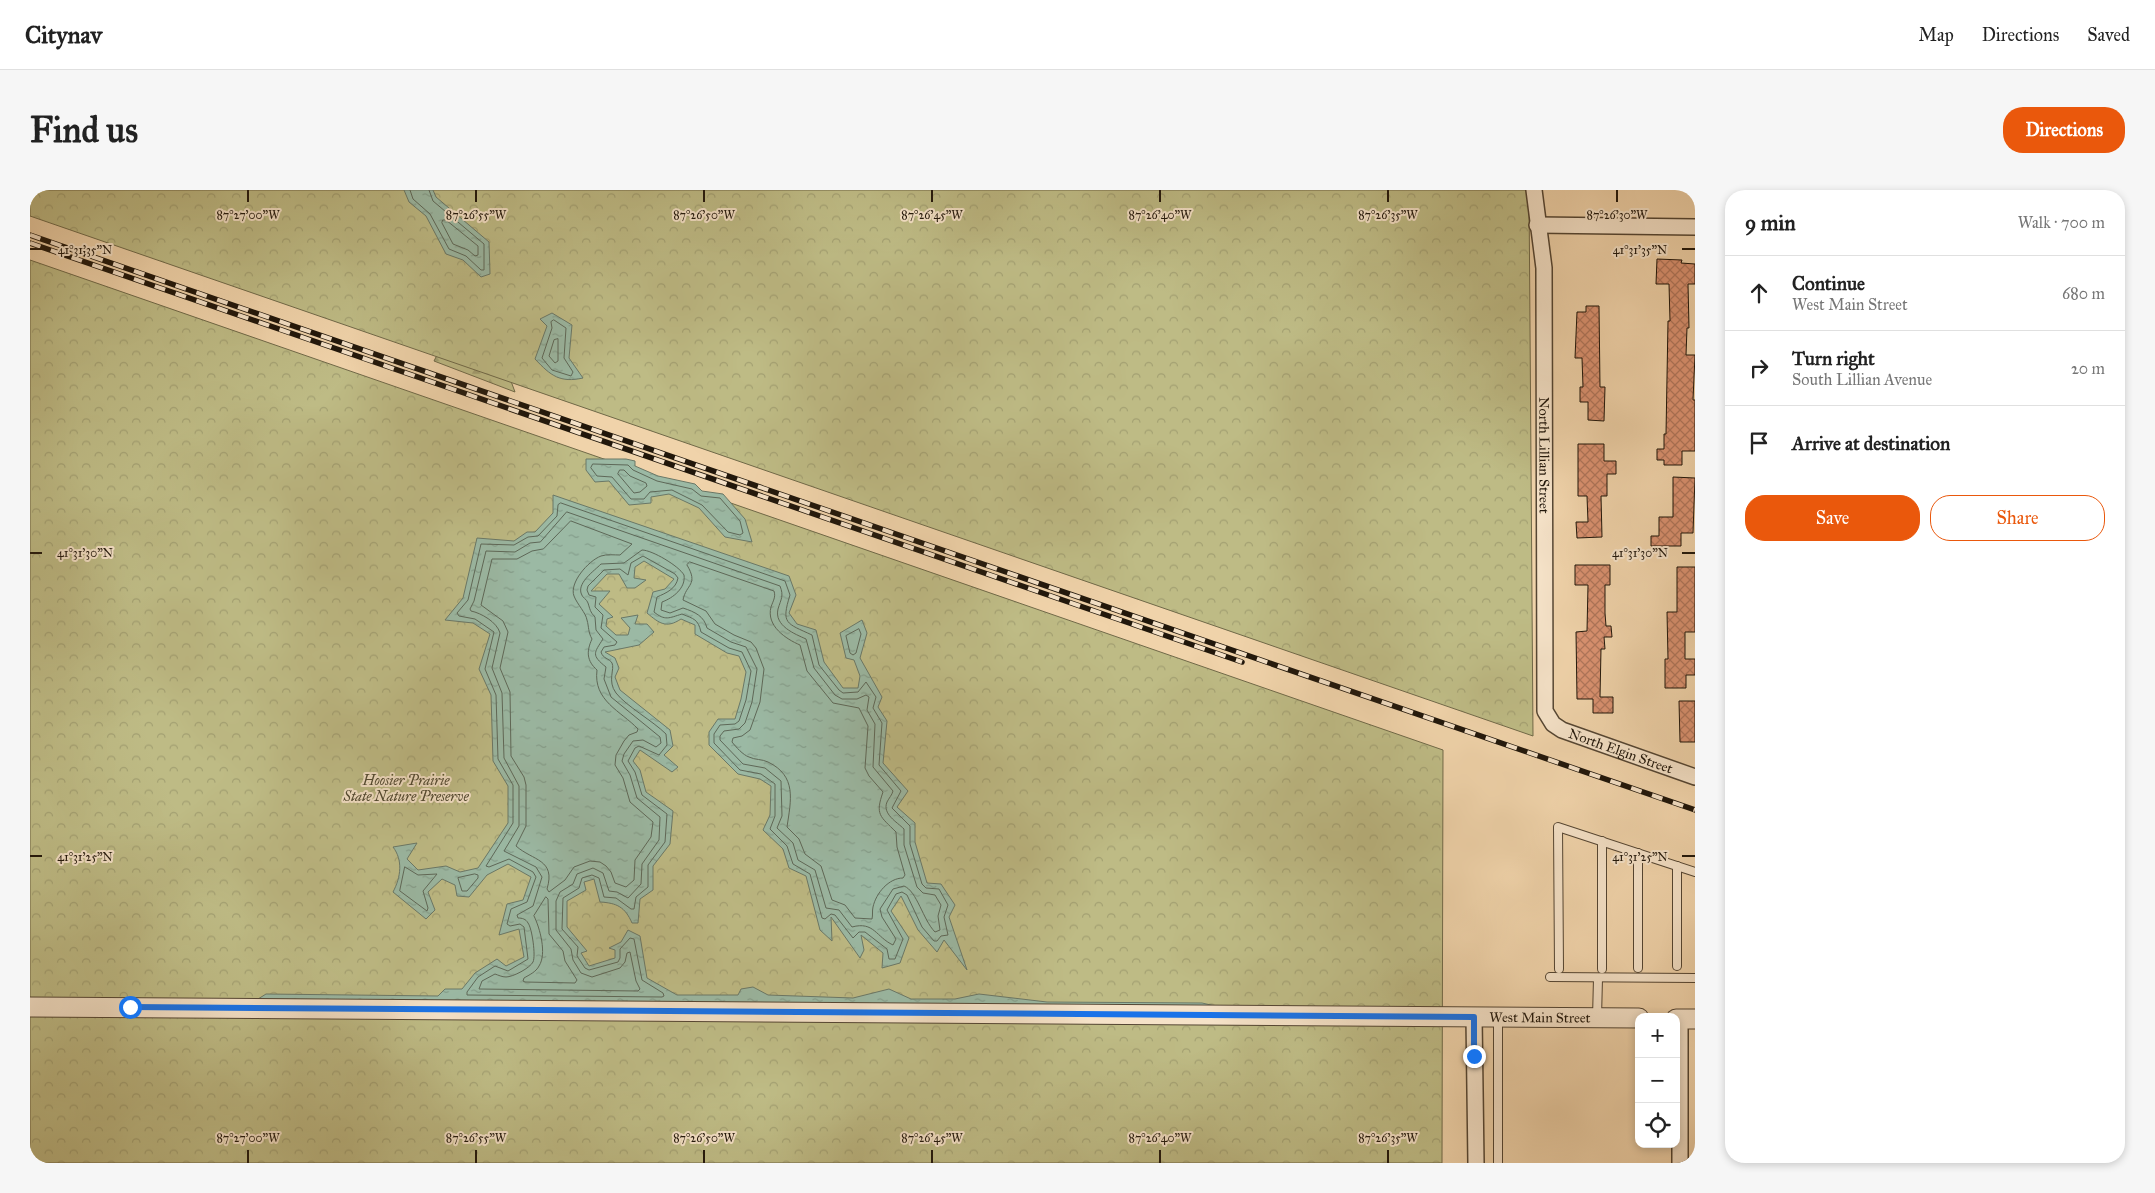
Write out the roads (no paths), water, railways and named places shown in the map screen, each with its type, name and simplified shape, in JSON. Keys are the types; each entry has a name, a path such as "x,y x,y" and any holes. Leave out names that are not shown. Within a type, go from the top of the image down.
{"street":[{"name":"North Lillian Street","path":"1534,190 1544,268 1544,703 1545,711 1550,721"},
{"path":"1537,225 1695,227"},
{"name":"North Elgin Street","path":"1550,721 1562,730 1695,777"},
{"name":"West Main Street","path":"30,1007 1635,1018"},
{"path":"1474,1017 1476,1163"},
{"path":"1680,1163 1684,1019"}],"lane":[{"path":"1559,969 1558,827 1695,872"},
{"path":"1602,841 1602,969"},
{"path":"1638,853 1638,968"},
{"path":"1677,866 1677,966"},
{"path":"1550,977 1695,978"},
{"path":"1597,1018 1598,978"},
{"path":"1498,1017 1498,1163"}],"water":[{"path":"404,190 433,190 436,197 489,242 490,274 481,277 463,260 446,254 426,216 409,202"},
{"path":"552,313 572,325 569,358 583,378 568,380 556,377 535,359 547,326 540,319"},
{"path":"586,459 626,459 635,461 635,466 658,476 695,484 702,491 723,494 745,519 752,542 725,537 699,508 669,494 651,497 651,503 629,505 609,481 595,482 586,470"},
{"path":"553,495 789,576 796,595 789,613 797,624 816,630 824,662 843,688 858,688 860,676 854,660 846,658 840,633 862,620 867,633 860,658 882,697 878,707 887,721 883,763 908,791 897,807 915,823 915,842 927,883 941,884 955,905 949,917 967,970 944,940 937,952 918,930 901,896 891,911 909,938 900,963 882,968 883,953 861,935 864,950 860,958 831,917 832,941 820,930 806,876 789,868 783,849 763,830 770,815 771,786 760,779 738,774 709,745 709,732 718,719 735,719 746,672 739,656 727,653 695,634 695,625 681,619 671,624 663,624 647,613 653,592 665,589 674,579 644,561 635,567 634,578 646,580 635,588 627,588 619,574 607,574 591,591 610,591 599,604 613,617 607,619 606,626 616,635 628,635 630,628 621,618 638,615 635,624 647,624 654,632 639,645 605,652 615,658 619,668 615,677 620,690 670,730 673,746 664,755 678,767 672,772 640,750 633,761 640,770 646,792 673,811 670,844 653,866 653,890 640,899 638,923 632,923 620,907 611,903 600,902 594,879 584,882 586,890 567,901 567,927 587,951 581,953 589,966 615,958 615,950 609,948 621,942 628,930 640,936 647,978 677,995 738,995 741,989 753,987 768,995 853,998 889,989 911,999 955,999 979,994 1047,1002 1202,1003 1220,1007 258,999 266,994 438,996 445,989 462,989 475,973 497,959 506,966 524,957 519,929 499,935 507,904 523,900 531,877 508,864 487,875 469,897 457,896 455,885 442,879 428,892 435,910 426,919 393,892 398,880 400,863 393,847 417,843 407,859 418,870 446,866 460,872 478,868 508,823 508,786 493,761 491,695 479,669 490,634 473,623 445,620 463,598 477,538 514,541 527,532 535,532 553,513"}],"railway":[{"path":"30,235 1695,810"},
{"path":"30,243 1242,662"}],"park label":[{"name":"Hoosier Prairie State Nature Preserve","path":"406,788"}]}
